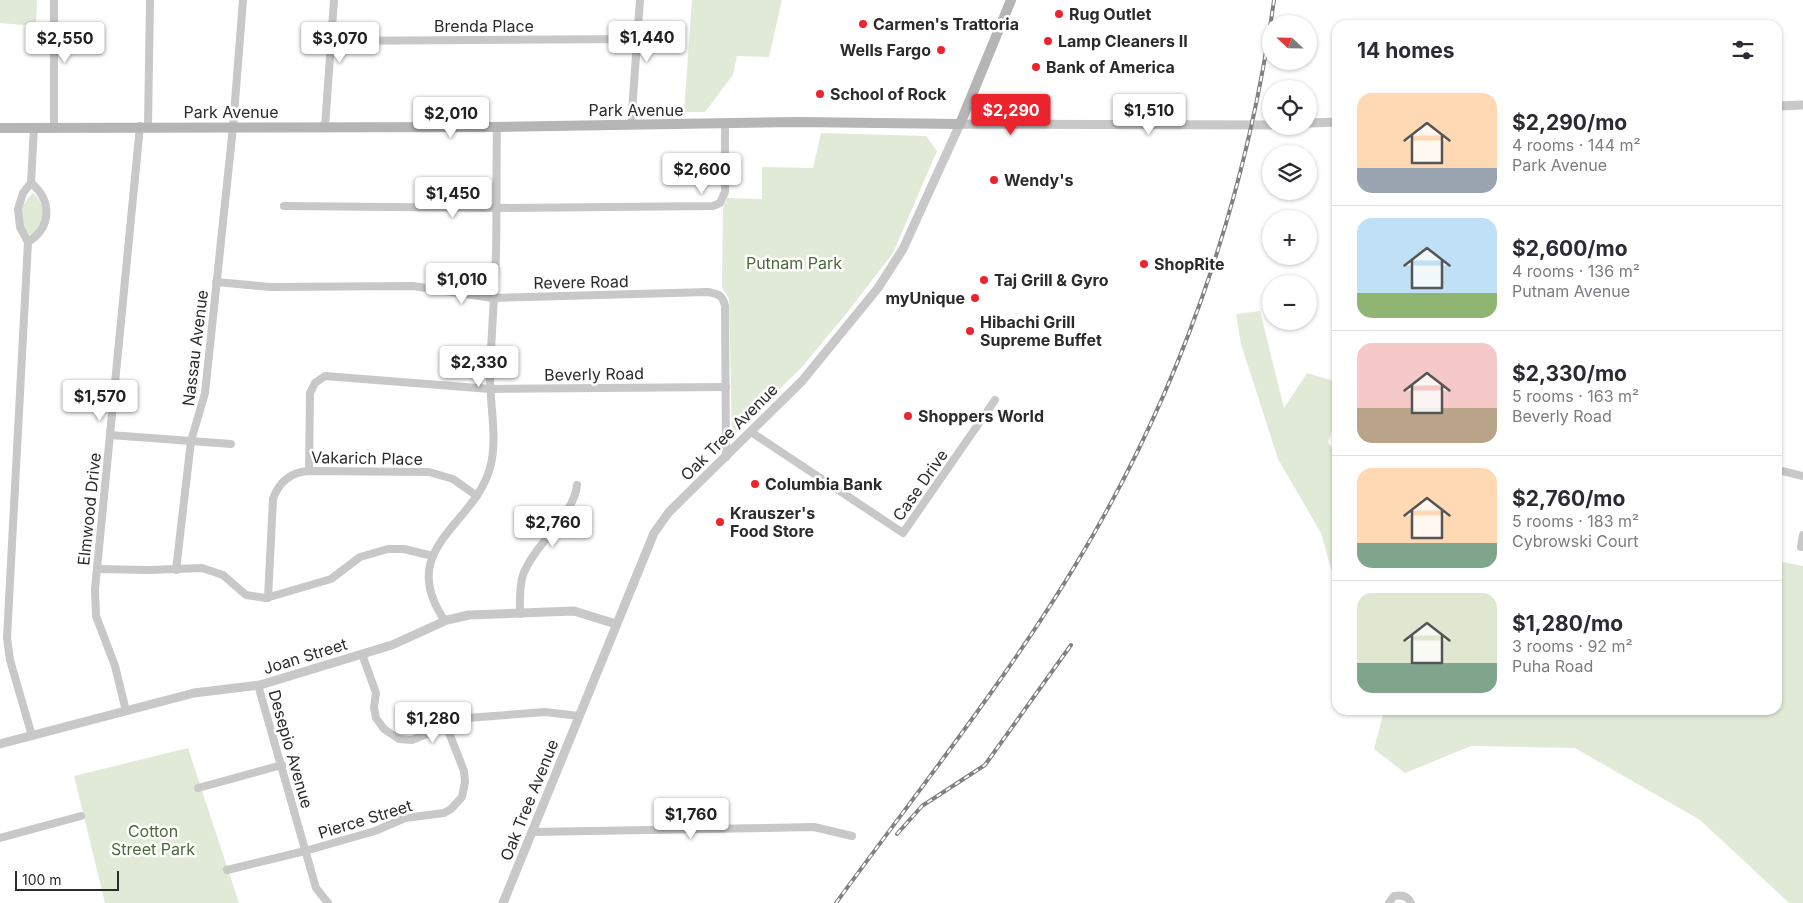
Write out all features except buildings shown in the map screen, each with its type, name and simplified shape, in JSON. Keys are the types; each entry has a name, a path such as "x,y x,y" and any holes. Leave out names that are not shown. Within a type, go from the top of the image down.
{"main road":[{"name":"Oak Tree Avenue","path":"960,124 1011,0"},
{"name":"Park Avenue","path":"0,128 144,126 497,127 725,125 796,122 960,124"}],"street":[{"path":"54,0 54,127"},
{"name":"Elmwood Drive","path":"126,711 115,666 96,616 97,569 144,126 150,0"},
{"name":"Nassau Avenue","path":"176,570 191,441 205,393 243,0"},
{"path":"325,127 334,0"},
{"path":"631,125 640,0"},
{"name":"Brenda Place","path":"331,40 637,39"},
{"path":"1782,106 1803,105"},
{"path":"1317,123 1332,122"},
{"name":"Park Avenue","path":"960,124 1262,125"},
{"name":"Oak Tree Avenue","path":"503,903 649,543 659,524 668,512 726,457 815,366 892,268 910,235 960,124"},
{"path":"284,206 495,208 713,206 720,203 725,192 725,125"},
{"path":"32,736 10,660 7,638 28,242 20,227 18,209 23,193 31,183 34,127"},
{"path":"445,621 434,601 431,586 433,556 442,537 477,496 487,477 492,458 490,389 492,298 496,254 497,127"},
{"path":"28,242 43,228 47,214 42,194 31,183"},
{"name":"Revere Road","path":"216,282 271,287 413,286 492,298 708,292 722,296 725,306 726,387"},
{"name":"Beverly Road","path":"309,471 310,393 315,383 325,376 490,389 726,387"},
{"path":"726,387 726,457"},
{"name":"Case Drive","path":"751,432 903,533 995,400"},
{"path":"110,435 231,444"},
{"path":"1782,471 1803,476"},
{"name":"Vakarich Place","path":"268,598 273,498 286,479 300,472 429,472 453,479 477,496"},
{"path":"520,614 523,576 531,560 573,501 577,485"},
{"path":"1801,547 1803,535"},
{"path":"97,569 210,570 222,575 246,595 268,598 331,579 360,557 382,551 404,549 433,556"},
{"name":"Joan Street","path":"0,744 194,693 258,685 392,645 445,621 470,616 574,611 616,624"},
{"path":"362,654 376,693 374,707 376,718 384,729 400,739 412,740 468,718 554,712 579,716"},
{"name":"Desepio Avenue","path":"258,685 316,888 328,903"},
{"name":"Pierce Street","path":"227,870 305,851 375,831 405,818 444,813 451,809 462,797 465,782 464,771 446,726"},
{"path":"198,788 282,765"},
{"path":"0,838 82,816"},
{"path":"532,832 814,827 852,836"},
{"path":"1389,903 1394,896 1402,895 1408,898 1411,903"}],"green space":[{"path":"0,0 37,0 36,26 0,23"},
{"path":"692,0 782,0 769,57 737,56 733,75 705,112 684,112"},
{"name":"Putnam Park","path":"821,133 926,136 937,151 893,253 802,367 732,436 729,299 722,287 723,208 727,198 762,199 762,167 813,168"},
{"path":"33,193 38,198 43,209 39,226 31,236 23,226 22,214 25,203"},
{"path":"1260,311 1262,330 1265,330 1284,408 1307,373 1332,380 1332,431 1328,442 1332,448 1332,572 1321,533 1278,459 1241,344 1236,314"},
{"path":"1782,562 1803,566 1803,903 1789,903 1700,820 1575,748 1471,746 1405,773 1374,749 1383,715 1782,715"},
{"name":"Cotton Street Park","path":"188,748 239,903 105,903 74,776"}],"railway":[{"path":"836,903 974,716 1041,620 1101,521 1133,460 1189,334 1212,269 1232,203 1249,136 1274,0"},
{"path":"897,834 922,806 985,765 1071,645"}],"place":[{"name":"Rug Outlet","path":"1059,14"},
{"name":"Carmen's Trattoria","path":"863,24"},
{"name":"Lamp Cleaners II","path":"1048,41"},
{"name":"Wells Fargo","path":"941,50"},
{"name":"Bank of America","path":"1036,67"},
{"name":"School of Rock","path":"820,94"},
{"name":"Wendy's","path":"994,180"},
{"name":"ShopRite","path":"1144,264"},
{"name":"Taj Grill & Gyro","path":"984,280"},
{"name":"myUnique","path":"975,298"},
{"name":"Hibachi Grill Supreme Buffet","path":"970,331"},
{"name":"Shoppers World","path":"908,416"},
{"name":"Columbia Bank","path":"755,484"},
{"name":"Krauszer's Food Store","path":"720,522"}]}
